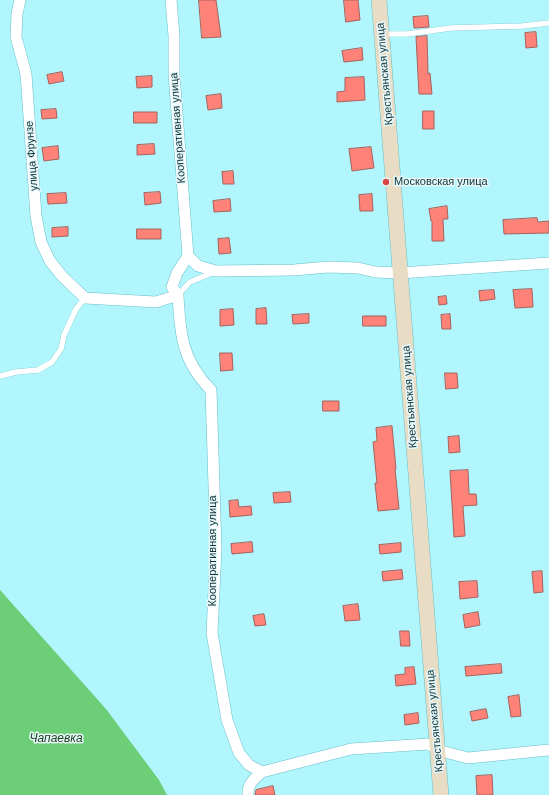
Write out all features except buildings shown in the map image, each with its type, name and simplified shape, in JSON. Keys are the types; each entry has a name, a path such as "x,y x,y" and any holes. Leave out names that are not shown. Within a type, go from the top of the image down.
{"street":[{"name":"улица Фрунзе","path":"20,0 17,14 16,37 26,74 36,216 41,242 50,261 62,276 85,298"},
{"name":"Кооперативная улица","path":"171,0 174,36 174,74 188,256"},
{"name":"Крестьянская улица","path":"379,0 441,795"},
{"path":"85,298 156,302 178,295 172,286 177,273 188,256 198,266 216,271 294,270 328,267 358,268 375,272 400,273 549,263"},
{"name":"Кооперативная улица","path":"178,295 180,330 186,353 195,372 211,390 216,549 212,633 226,720 239,752 249,765 262,772"},
{"path":"248,795 248,790 252,780 262,772 351,749 429,744 437,750 468,758 549,750"}],"lane":[{"path":"381,34 407,34 451,28 522,26 549,23"},
{"path":"178,295 190,282 216,271"},
{"path":"0,376 16,372 38,370 52,362 61,349 64,335 76,309 85,298"}],"water":[{"name":"Чапаевка","path":"0,590 106,709 159,780 167,795 0,795"}],"place":[{"name":"Московская улица","path":"386,182"}]}
